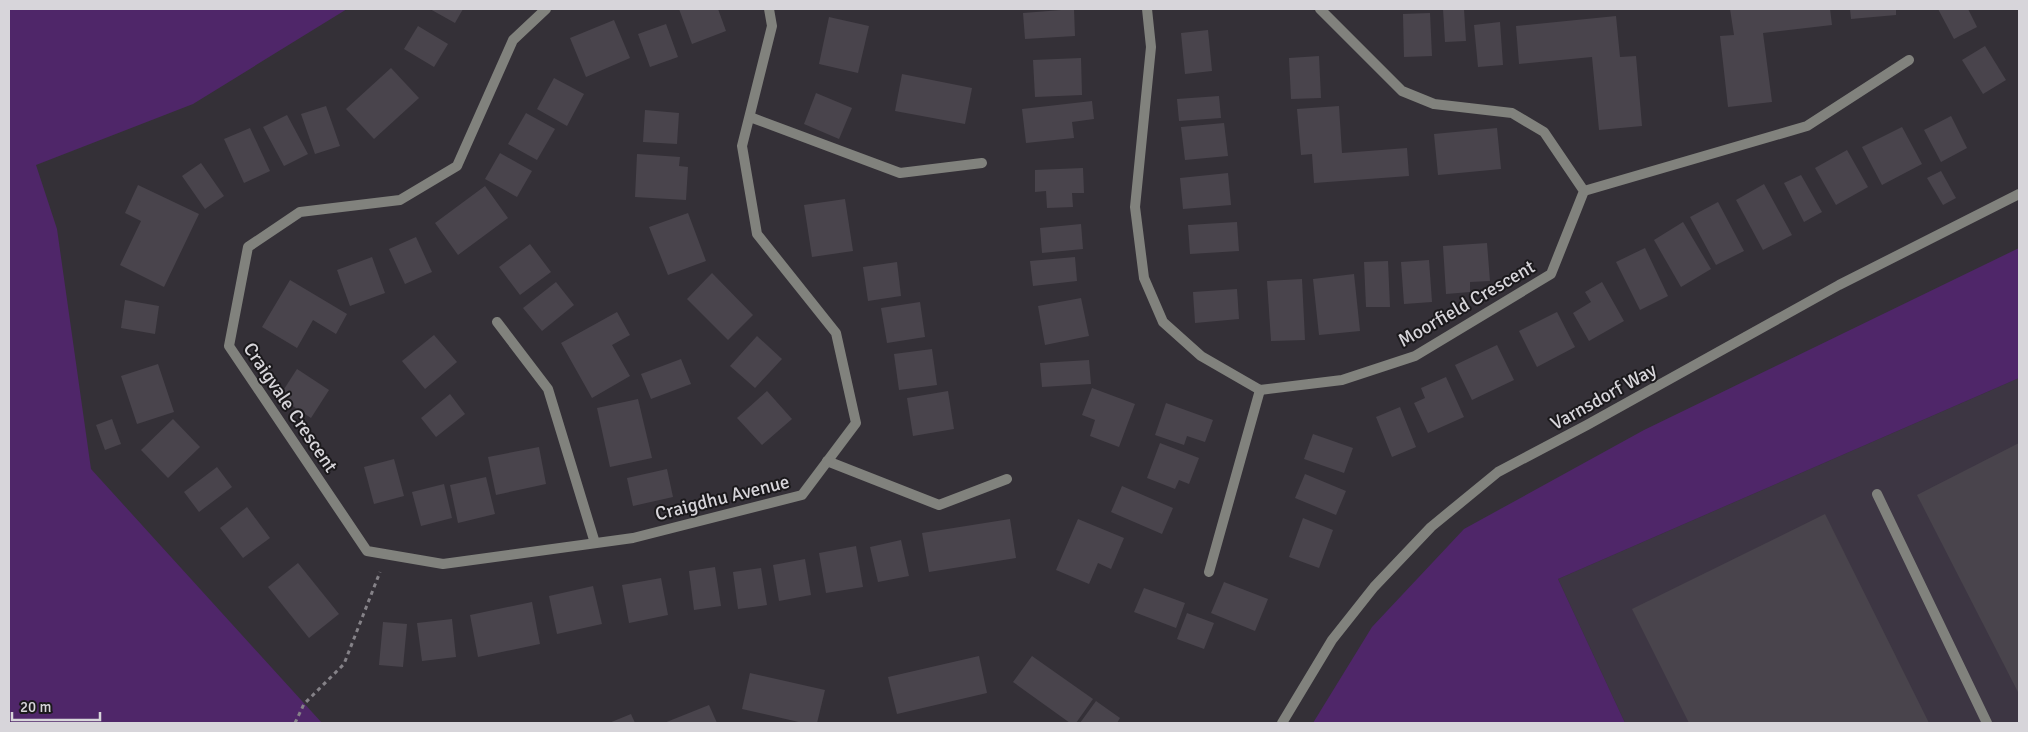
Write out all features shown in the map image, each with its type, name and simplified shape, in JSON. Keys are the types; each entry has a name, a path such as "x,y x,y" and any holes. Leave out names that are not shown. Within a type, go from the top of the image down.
{"street":[{"name":"Craigvale Crescent","path":"443,564 367,551 229,346 248,247 300,212 400,200 457,166 513,40 546,9"},
{"name":"Craigdhu Avenue","path":"443,564 633,538 802,495 856,423 836,333 757,234 742,146 772,26 769,9"},
{"path":"1147,9 1151,47 1135,207 1144,278 1163,322 1202,356 1260,390 1209,572"},
{"path":"1320,9 1402,91 1434,104 1512,113 1544,132 1584,191 1807,126 1909,60"},
{"path":"750,117 900,173 982,163"},
{"name":"Moorfield Crescent","path":"1260,390 1342,380 1415,356 1551,274 1584,191"},
{"name":"Varnsdorf Way","path":"1282,723 1332,640 1374,587 1431,527 1498,472 1587,425 1839,285 2019,194"},
{"path":"497,322 548,389 596,543"},
{"path":"827,461 939,505 1007,479"},
{"path":"1877,494 1987,723"}],"path":[{"path":"295,723 304,704 344,664 387,554"}],"shaded area":[{"path":"9,9 347,9 193,104 36,165 57,229 91,469 322,723 9,723"},
{"path":"2019,248 2019,378 1558,579 1625,723 1313,723 1372,627 1464,529 1644,430"},
{"path":"2019,378 2019,723 1625,723 1558,579"}],"building":[{"path":"430,9 463,9 455,23"},
{"path":"679,9 718,9 726,31 692,44"},
{"path":"1074,9 1075,36 1025,39 1023,13"},
{"path":"1443,9 1464,9 1466,41 1445,42"},
{"path":"1730,9 1830,9 1832,25 1763,33 1772,102 1728,107 1720,36 1734,35"},
{"path":"1850,9 1896,9 1896,15 1851,19"},
{"path":"1938,9 1968,9 1977,27 1954,39"},
{"path":"1430,13 1432,56 1404,57 1403,14"},
{"path":"1616,16 1620,57 1636,56 1642,126 1599,130 1592,57 1519,64 1516,26"},
{"path":"829,17 869,26 858,73 819,64"},
{"path":"614,20 630,58 586,77 570,38"},
{"path":"1500,22 1503,65 1478,67 1474,25"},
{"path":"666,24 678,57 650,67 638,34"},
{"path":"418,26 448,44 434,67 404,49"},
{"path":"1208,30 1212,71 1185,74 1181,33"},
{"path":"1985,46 2006,80 1983,94 1962,60"},
{"path":"1319,56 1321,98 1291,99 1289,58"},
{"path":"1081,58 1082,95 1035,97 1033,60"},
{"path":"391,68 419,98 374,139 346,109"},
{"path":"902,74 972,88 965,124 895,111"},
{"path":"554,78 584,94 567,126 537,109"},
{"path":"816,93 852,108 839,139 804,124"},
{"path":"1219,96 1221,118 1179,121 1177,99"},
{"path":"1092,101 1094,119 1072,122 1074,138 1026,143 1022,109"},
{"path":"326,106 340,146 315,154 301,114"},
{"path":"1339,106 1342,153 1407,148 1409,176 1314,183 1312,154 1301,155 1297,109"},
{"path":"645,110 679,113 677,144 643,142"},
{"path":"526,113 555,129 537,160 508,144"},
{"path":"287,115 308,154 284,166 263,127"},
{"path":"1951,116 1967,148 1941,162 1924,130"},
{"path":"1224,123 1228,156 1185,160 1181,127"},
{"path":"1902,127 1922,164 1882,185 1862,147"},
{"path":"250,128 270,171 244,183 224,139"},
{"path":"1497,128 1501,169 1438,175 1434,134"},
{"path":"1847,150 1868,187 1836,205 1815,168"},
{"path":"500,153 532,171 517,197 485,179"},
{"path":"637,154 680,157 679,166 688,167 686,200 635,197"},
{"path":"201,163 224,196 205,209 182,176"},
{"path":"1083,168 1084,193 1072,193 1073,207 1047,208 1046,191 1035,192 1035,170"},
{"path":"1941,171 1956,198 1943,205 1927,178"},
{"path":"1228,173 1231,205 1183,209 1180,178"},
{"path":"1801,175 1822,212 1804,222 1784,183"},
{"path":"1764,184 1792,235 1763,250 1736,200"},
{"path":"138,185 199,214 164,287 120,265 141,221 125,213"},
{"path":"485,186 508,218 458,255 435,223"},
{"path":"845,199 853,251 812,257 804,205"},
{"path":"1718,202 1744,251 1716,265 1690,217"},
{"path":"688,213 706,261 668,275 649,227"},
{"path":"1237,222 1239,251 1190,254 1188,225"},
{"path":"1683,222 1711,269 1681,287 1654,240"},
{"path":"1081,224 1083,249 1042,253 1040,228"},
{"path":"416,237 432,272 405,284 389,249"},
{"path":"1487,243 1490,281 1470,282 1470,292 1446,294 1443,246"},
{"path":"530,244 551,272 520,295 499,267"},
{"path":"1645,248 1668,296 1640,310 1616,262"},
{"path":"372,257 385,293 350,306 337,270"},
{"path":"1075,257 1077,281 1033,286 1030,261"},
{"path":"1429,260 1432,302 1404,304 1401,262"},
{"path":"1388,261 1390,307 1366,307 1364,262"},
{"path":"897,262 901,296 868,301 863,267"},
{"path":"712,273 753,315 728,340 687,299"},
{"path":"1354,274 1360,331 1319,335 1313,279"},
{"path":"1302,279 1305,340 1271,341 1267,281"},
{"path":"290,280 347,314 336,334 313,320 297,348 262,327"},
{"path":"556,282 574,305 542,331 523,308"},
{"path":"1602,282 1624,321 1589,341 1573,313 1591,302 1585,292"},
{"path":"1237,289 1239,319 1195,323 1193,292"},
{"path":"1081,298 1089,336 1045,345 1038,306"},
{"path":"125,300 159,306 155,334 121,328"},
{"path":"920,302 925,337 887,343 881,308"},
{"path":"617,312 630,335 612,345 630,376 592,398 561,343"},
{"path":"1557,312 1575,347 1537,367 1519,331"},
{"path":"434,335 457,362 425,389 402,361"},
{"path":"757,336 782,359 755,388 730,366"},
{"path":"1497,345 1514,380 1472,400 1455,365"},
{"path":"932,349 937,385 899,390 894,354"},
{"path":"681,359 691,384 651,399 641,374"},
{"path":"1089,360 1091,384 1042,387 1040,363"},
{"path":"158,364 174,412 137,424 121,376"},
{"path":"297,369 329,390 311,418 279,397"},
{"path":"1446,377 1464,417 1428,433 1414,403 1425,398 1421,388"},
{"path":"1092,388 1135,404 1119,447 1090,436 1095,420 1082,415"},
{"path":"767,391 792,419 762,445 737,418"},
{"path":"948,391 954,429 913,436 907,398"},
{"path":"450,394 465,414 436,437 421,418"},
{"path":"638,399 652,458 610,467 597,408"},
{"path":"1166,403 1213,420 1205,442 1187,436 1184,445 1155,435"},
{"path":"1400,407 1416,447 1392,457 1376,417"},
{"path":"112,419 121,444 105,450 96,425"},
{"path":"173,419 200,447 168,478 141,450"},
{"path":"1313,434 1353,448 1344,473 1304,459"},
{"path":"1160,443 1199,458 1189,484 1179,480 1175,489 1147,478"},
{"path":"2019,443 2019,694 1917,495"},
{"path":"539,447 546,484 496,495 488,457"},
{"path":"394,459 404,496 374,504 364,467"},
{"path":"217,467 232,487 199,512 184,492"},
{"path":"667,469 673,497 633,506 627,478"},
{"path":"1305,474 1346,491 1336,515 1295,498"},
{"path":"486,477 495,514 458,523 450,485"},
{"path":"444,484 452,518 421,526 412,492"},
{"path":"1122,486 1173,508 1162,534 1111,512"},
{"path":"247,507 270,538 243,558 220,528"},
{"path":"1825,514 1929,723 1689,723 1632,609"},
{"path":"1303,518 1333,530 1319,568 1289,557"},
{"path":"1010,519 1016,558 929,572 922,533"},
{"path":"1078,519 1124,538 1111,569 1098,563 1089,584 1056,570"},
{"path":"901,540 909,576 878,582 870,547"},
{"path":"856,546 863,587 826,593 819,553"},
{"path":"805,559 811,595 779,601 773,565"},
{"path":"298,563 339,614 309,638 268,587"},
{"path":"715,567 721,606 694,610 689,571"},
{"path":"761,568 767,605 738,609 733,572"},
{"path":"661,578 668,615 629,623 622,585"},
{"path":"1224,582 1268,599 1255,631 1211,613"},
{"path":"593,586 602,624 557,634 549,596"},
{"path":"1144,588 1185,603 1176,628 1134,612"},
{"path":"532,602 540,644 478,657 470,615"},
{"path":"1187,613 1214,623 1204,649 1177,639"},
{"path":"452,619 456,657 422,661 417,623"},
{"path":"383,622 407,624 403,667 379,665"},
{"path":"979,656 987,693 897,714 888,677"},
{"path":"1032,656 1093,699 1076,723 1070,723 1013,682"},
{"path":"750,673 825,690 817,723 803,723 742,709"},
{"path":"1096,701 1120,718 1117,723 1080,723"},
{"path":"709,705 717,723 664,723"},
{"path":"631,714 635,723 609,723"}]}
